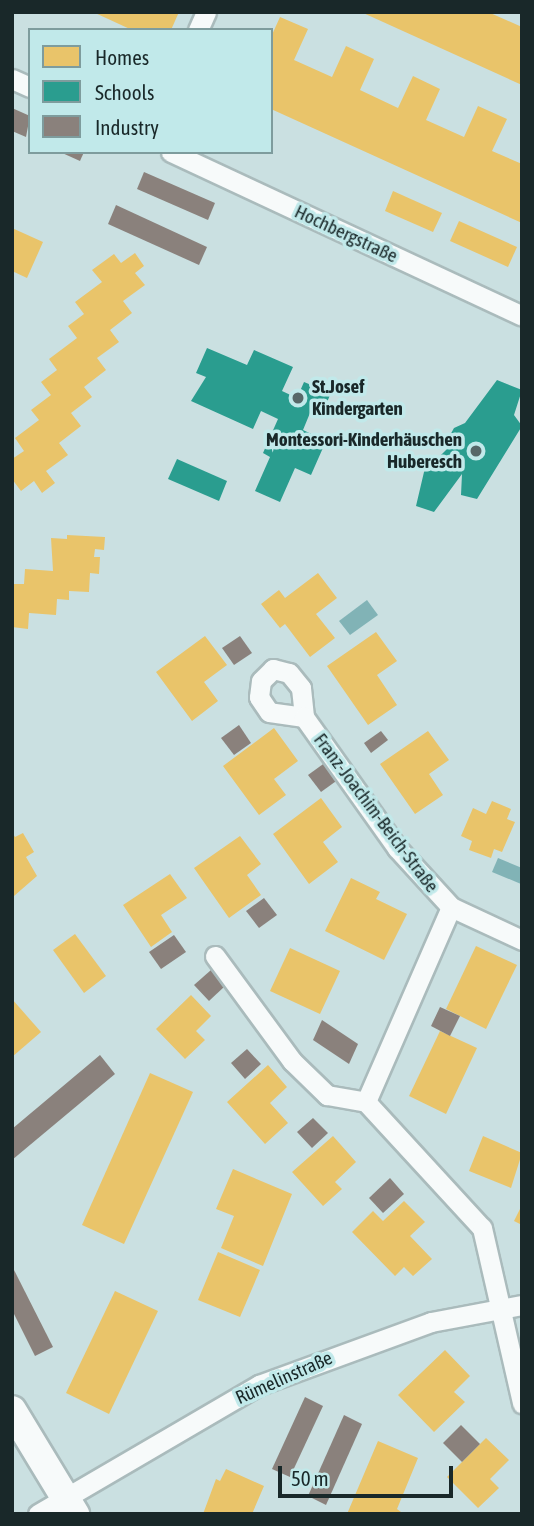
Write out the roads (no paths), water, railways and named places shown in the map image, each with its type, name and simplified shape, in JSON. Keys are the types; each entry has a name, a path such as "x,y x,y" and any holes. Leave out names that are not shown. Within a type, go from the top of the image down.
{"street":[{"path":"199,28 206,12"},
{"path":"12,79 28,86"},
{"name":"Hochbergstraße","path":"175,154 522,316"},
{"name":"Franz-Joachim-Beich-Straße","path":"304,717 397,848 451,907 522,940"},
{"name":"Franz-Joachim-Beich-Straße","path":"366,1102 451,907"},
{"path":"215,956 292,1061 327,1095 366,1102 482,1228 522,1403"},
{"name":"Rümelinstraße","path":"38,1514 70,1506 259,1385 431,1322 522,1305"},
{"path":"12,1410 70,1506"}],"water":[{"path":"367,600 378,615 350,635 339,621"},
{"path":"498,858 522,868 521,884 492,872"}],"place":[{"name":"St.Josef Kindergarten","path":"298,398"},
{"name":"Montessori-Kinderhäuschen Huberesch","path":"476,451"}]}
